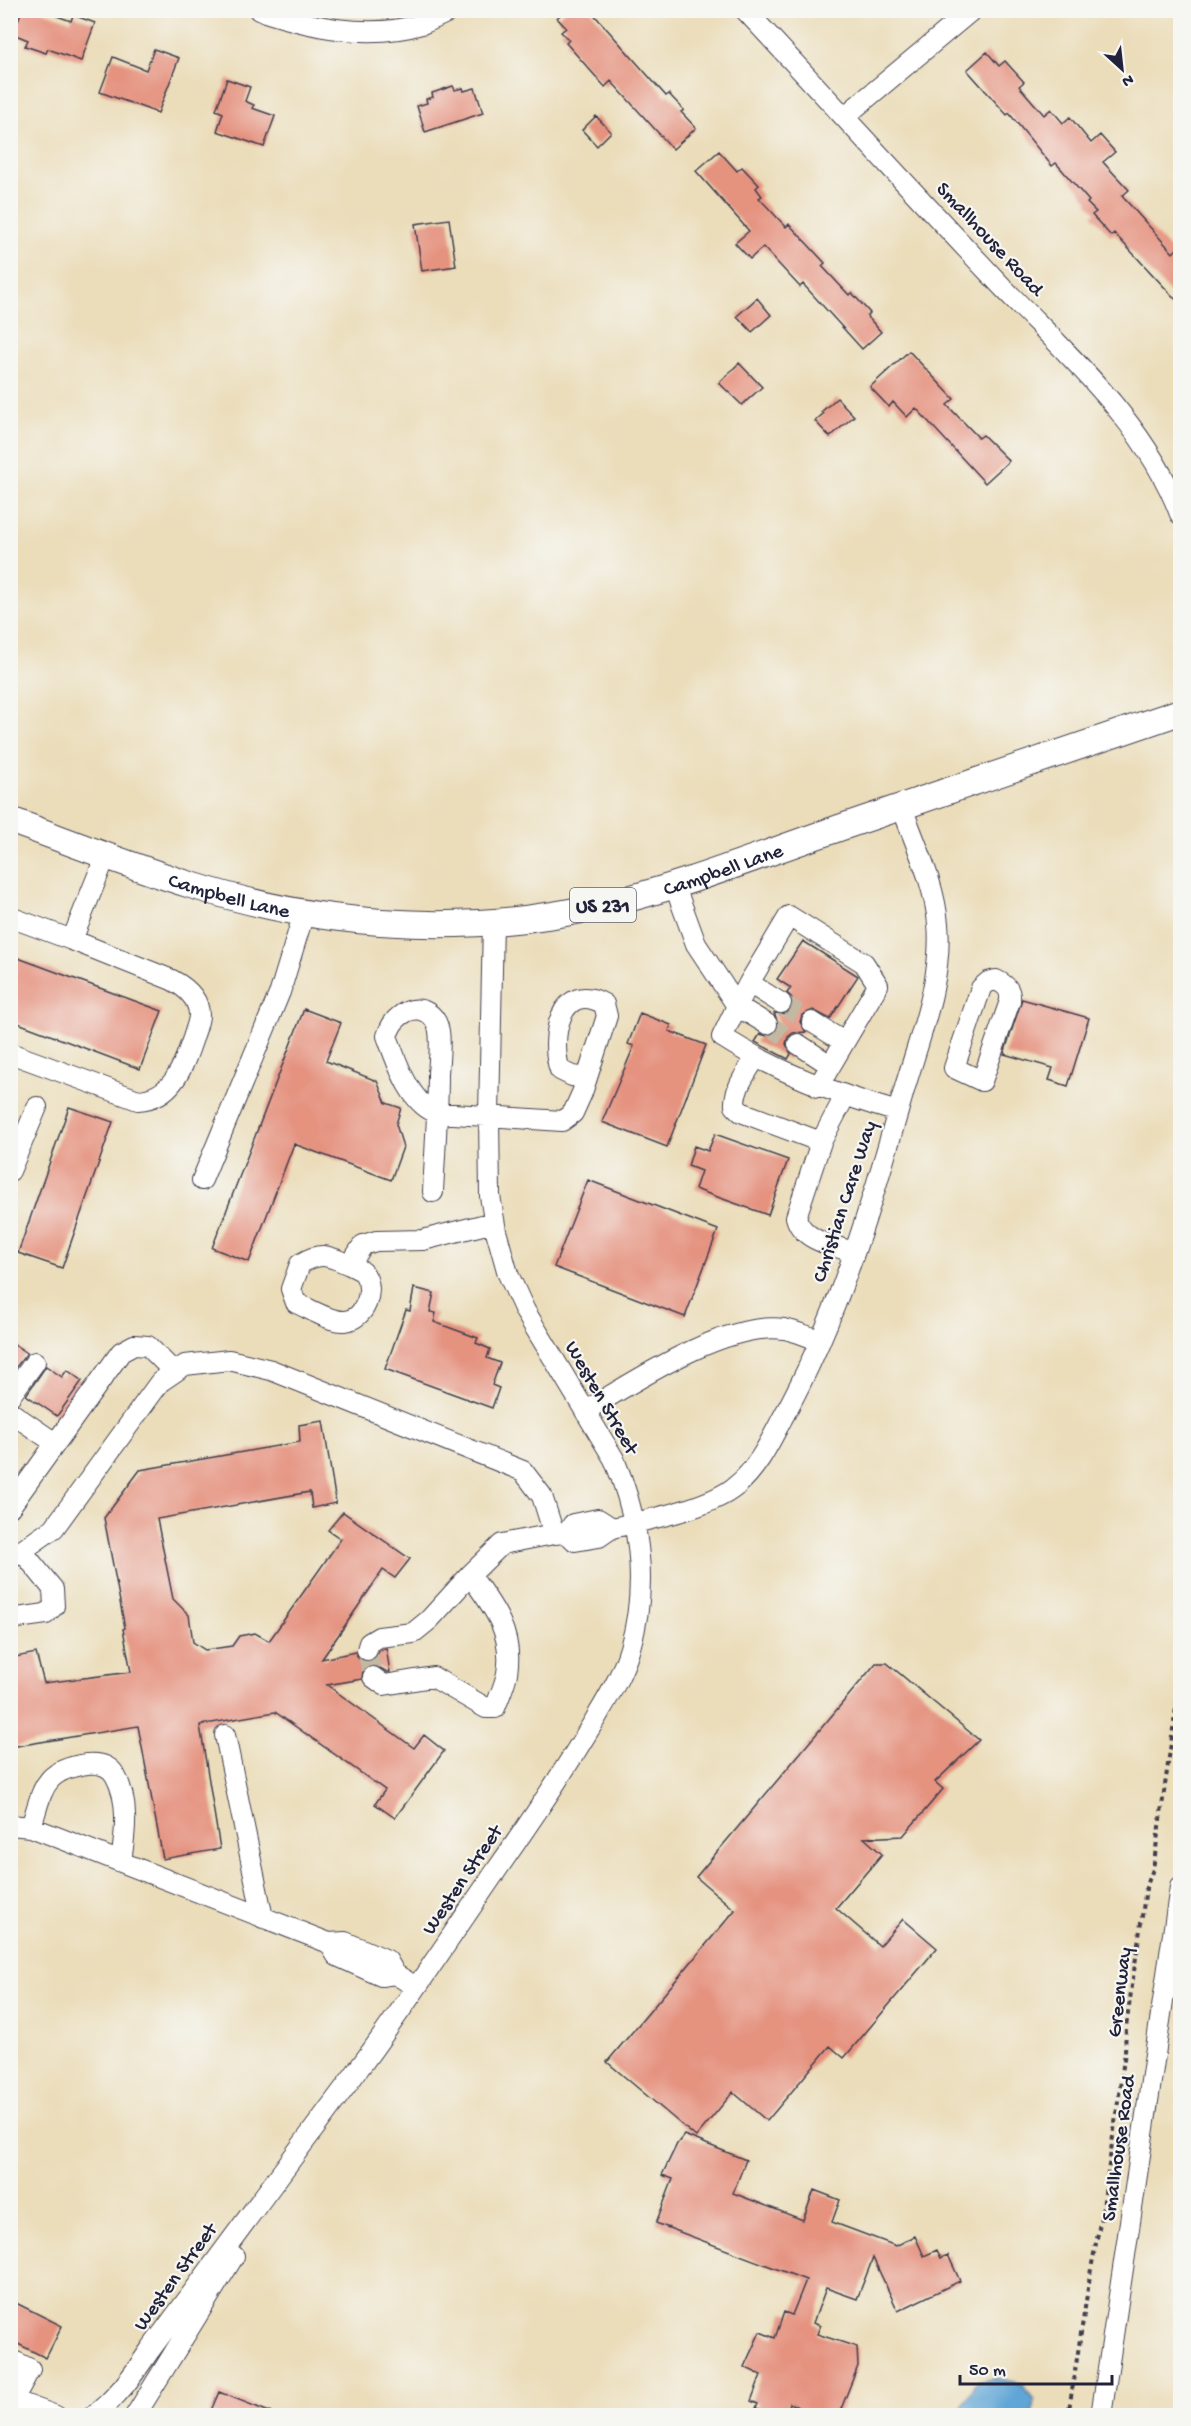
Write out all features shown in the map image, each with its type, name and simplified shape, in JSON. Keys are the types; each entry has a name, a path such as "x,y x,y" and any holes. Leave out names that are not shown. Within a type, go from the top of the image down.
{"main road":[{"name":"Campbell Lane","path":"10,820 205,891 277,909 393,923 448,925 493,922 549,916 598,906 674,885 1180,712"}],"street":[{"path":"259,10 319,27 366,32 422,24 452,10"},
{"name":"Smallhouse Road","path":"745,10 1136,430 1158,467 1180,514"},
{"path":"844,117 972,10"},
{"name":"Christian Care Way","path":"560,1533 573,1524 598,1519 612,1528 635,1523 699,1505 725,1494 737,1485 766,1449 801,1384 854,1252 898,1112 931,993 938,957 938,924 933,896 902,807"},
{"path":"72,940 106,855"},
{"path":"674,885 696,944 737,1006 767,1024"},
{"path":"202,1180 280,992 304,913"},
{"path":"818,1087 879,985 864,963 789,916 749,983 723,1037 755,1058 818,1087 898,1112"},
{"path":"10,917 172,980 187,988 196,1002 200,1016 186,1058 175,1079 164,1092 152,1099 138,1100 10,1053"},
{"name":"Westen Street","path":"93,2415 113,2399 130,2380 150,2349 358,2070 416,1987 576,1752 622,1674 631,1645 639,1598 640,1563 635,1523 623,1479 614,1458 518,1297 502,1256 494,1222 490,1196 489,1115 493,922"},
{"path":"996,980 1005,984 1011,992 1010,1001 982,1081 954,1068 981,987 996,980"},
{"path":"749,983 781,1003"},
{"path":"433,1192 438,1113 439,1031 434,1018 426,1011 411,1010 393,1022 387,1036 398,1067 419,1102 428,1110 438,1113 562,1121 573,1113 587,1078"},
{"path":"812,1022 844,1042"},
{"path":"798,1044 830,1065"},
{"path":"755,1058 739,1086 735,1106 741,1112 821,1142"},
{"path":"844,1096 821,1142 796,1217 797,1222 814,1239 854,1252"},
{"path":"11,1166 37,1107"},
{"path":"350,1265 363,1245 376,1241 423,1240 494,1222"},
{"path":"585,1411 689,1352 727,1337 760,1330 784,1329 820,1340"},
{"path":"10,1507 121,1352 134,1345 148,1346 174,1372"},
{"path":"10,1619 46,1614 54,1606 53,1589 16,1555 54,1528 160,1382 185,1365 229,1360 271,1370 523,1471 542,1497 560,1533 502,1544 429,1620 413,1633 380,1637 369,1643 367,1650"},
{"path":"10,1396 35,1362"},
{"path":"10,1412 55,1443"},
{"path":"373,1677 384,1685 434,1677 486,1708 495,1708 507,1674 509,1647 498,1613 470,1575"},
{"path":"225,1735 263,1918"},
{"path":"31,1827 45,1786 55,1773 68,1767 92,1764 106,1766 115,1775 122,1796 126,1826 122,1862"},
{"path":"10,1825 31,1827 329,1943 345,1942 387,1960 395,1974 416,1987"},
{"name":"Smallhouse Road","path":"1101,2415 1180,1887"},
{"name":"Westen Street","path":"135,2415 311,2131"},
{"path":"10,2359 30,2369 12,2400 56,2415"}],"path":[{"name":"Greenway","path":"1068,2415 1103,2207 1146,1887 1153,1869 1180,1680"}],"water":[{"path":"995,2378 1023,2384 1034,2401 1032,2415 957,2415 977,2382"}],"building":[{"path":"22,10 40,10 71,21 73,15 95,23 81,61 48,49 46,53 25,46 28,40 13,34"},
{"path":"565,10 590,10 666,96 669,94 684,110 681,112 696,128 673,149 611,81 605,87 566,43 569,40 561,32 566,28 557,18"},
{"path":"154,49 179,58 158,113 100,92 113,57 146,70"},
{"path":"987,52 999,66 1005,61 1024,82 1019,86 1044,115 1051,109 1063,123 1070,117 1091,143 1100,135 1115,152 1103,162 1129,190 1122,196 1173,253 1180,246 1180,304 1114,233 1111,236 1092,215 1096,212 1087,203 1089,201 1056,163 1052,166 1009,113 1007,115 967,70"},
{"path":"227,79 250,87 245,101 254,105 252,108 275,116 264,147 217,131 223,113 216,110"},
{"path":"453,86 455,90 463,88 464,91 475,88 483,113 425,132 417,106 427,103 426,99 433,97 432,93"},
{"path":"596,116 611,132 597,146 582,130"},
{"path":"719,151 737,171 742,167 759,185 756,188 762,196 759,198 786,227 789,224 825,263 822,266 849,295 852,293 870,313 867,316 881,332 862,349 803,284 800,287 763,247 750,259 735,243 749,231 696,171"},
{"path":"449,219 456,266 422,271 415,224"},
{"path":"757,298 771,315 752,332 737,316"},
{"path":"909,351 954,399 947,405 979,438 983,435 1009,461 985,483 916,408 907,417 893,402 889,407 870,387"},
{"path":"739,363 762,387 742,405 719,383"},
{"path":"837,398 854,416 830,437 815,421 823,414 821,412"},
{"path":"803,941 858,976 830,1019 813,1010 802,1015 800,1022 806,1032 793,1033 788,1037 786,1044 791,1054 788,1059 755,1042 760,1034 767,1036 777,1031 779,1024 774,1013 786,1014 791,1009 792,998 787,993 791,988 777,979"},
{"path":"10,955 162,1011 140,1069 10,1020"},
{"path":"1022,999 1089,1018 1068,1086 1049,1080 1053,1068 1004,1054"},
{"path":"304,1009 341,1023 326,1061 377,1081 386,1103 401,1108 396,1124 403,1147 391,1180 294,1144 249,1262 212,1248"},
{"path":"640,1013 671,1025 669,1031 706,1045 667,1147 602,1122 634,1046 628,1044"},
{"path":"69,1107 113,1122 62,1268 18,1253"},
{"path":"715,1134 788,1160 768,1215 695,1189 701,1171 688,1166 694,1146 708,1151"},
{"path":"588,1180 718,1230 685,1317 554,1267"},
{"path":"414,1288 434,1293 430,1312 436,1313 434,1322 478,1338 476,1343 490,1349 487,1358 500,1363 492,1385 499,1388 492,1408 385,1369 406,1310 410,1311"},
{"path":"10,1342 27,1353 10,1375"},
{"path":"46,1366 62,1377 67,1370 82,1381 57,1416 26,1395"},
{"path":"323,1421 336,1503 312,1508 310,1492 157,1519 173,1599 189,1615 193,1642 205,1650 232,1646 239,1636 255,1633 269,1641 341,1539 328,1530 343,1512 410,1559 395,1578 383,1570 322,1659 355,1652 359,1659 369,1662 376,1658 379,1651 386,1648 390,1672 375,1665 369,1666 363,1670 362,1679 327,1685 414,1748 424,1735 444,1751 395,1818 375,1804 385,1790 275,1712 200,1725 220,1849 163,1859 138,1726 10,1747 10,1658 36,1653 44,1683 131,1672 104,1518 140,1470 300,1442 299,1425"},
{"path":"876,1663 887,1663 979,1740 935,1782 943,1789 903,1836 864,1838 882,1854 836,1908 880,1946 903,1919 937,1948 844,2058 830,2046 767,2121 733,2092 696,2137 607,2062 735,1910 696,1877"},
{"path":"684,2135 746,2160 733,2193 803,2220 814,2190 840,2200 832,2222 896,2246 915,2236 924,2256 937,2250 941,2258 948,2255 960,2281 898,2311 873,2258 857,2299 826,2288 813,2323 820,2326 817,2334 857,2347 858,2366 841,2409 836,2415 814,2415 790,2403 786,2415 776,2415 756,2408 758,2404 751,2401 761,2375 744,2367 760,2332 775,2338 784,2312 792,2315 806,2280 656,2223 673,2179 662,2175"},
{"path":"10,2300 62,2326 46,2358 10,2340"},
{"path":"219,2392 277,2415 209,2415"}],"tunnel":[{"path":"781,1003 812,1022"},
{"path":"767,1024 798,1044"},
{"path":"367,1650 373,1677"}]}
